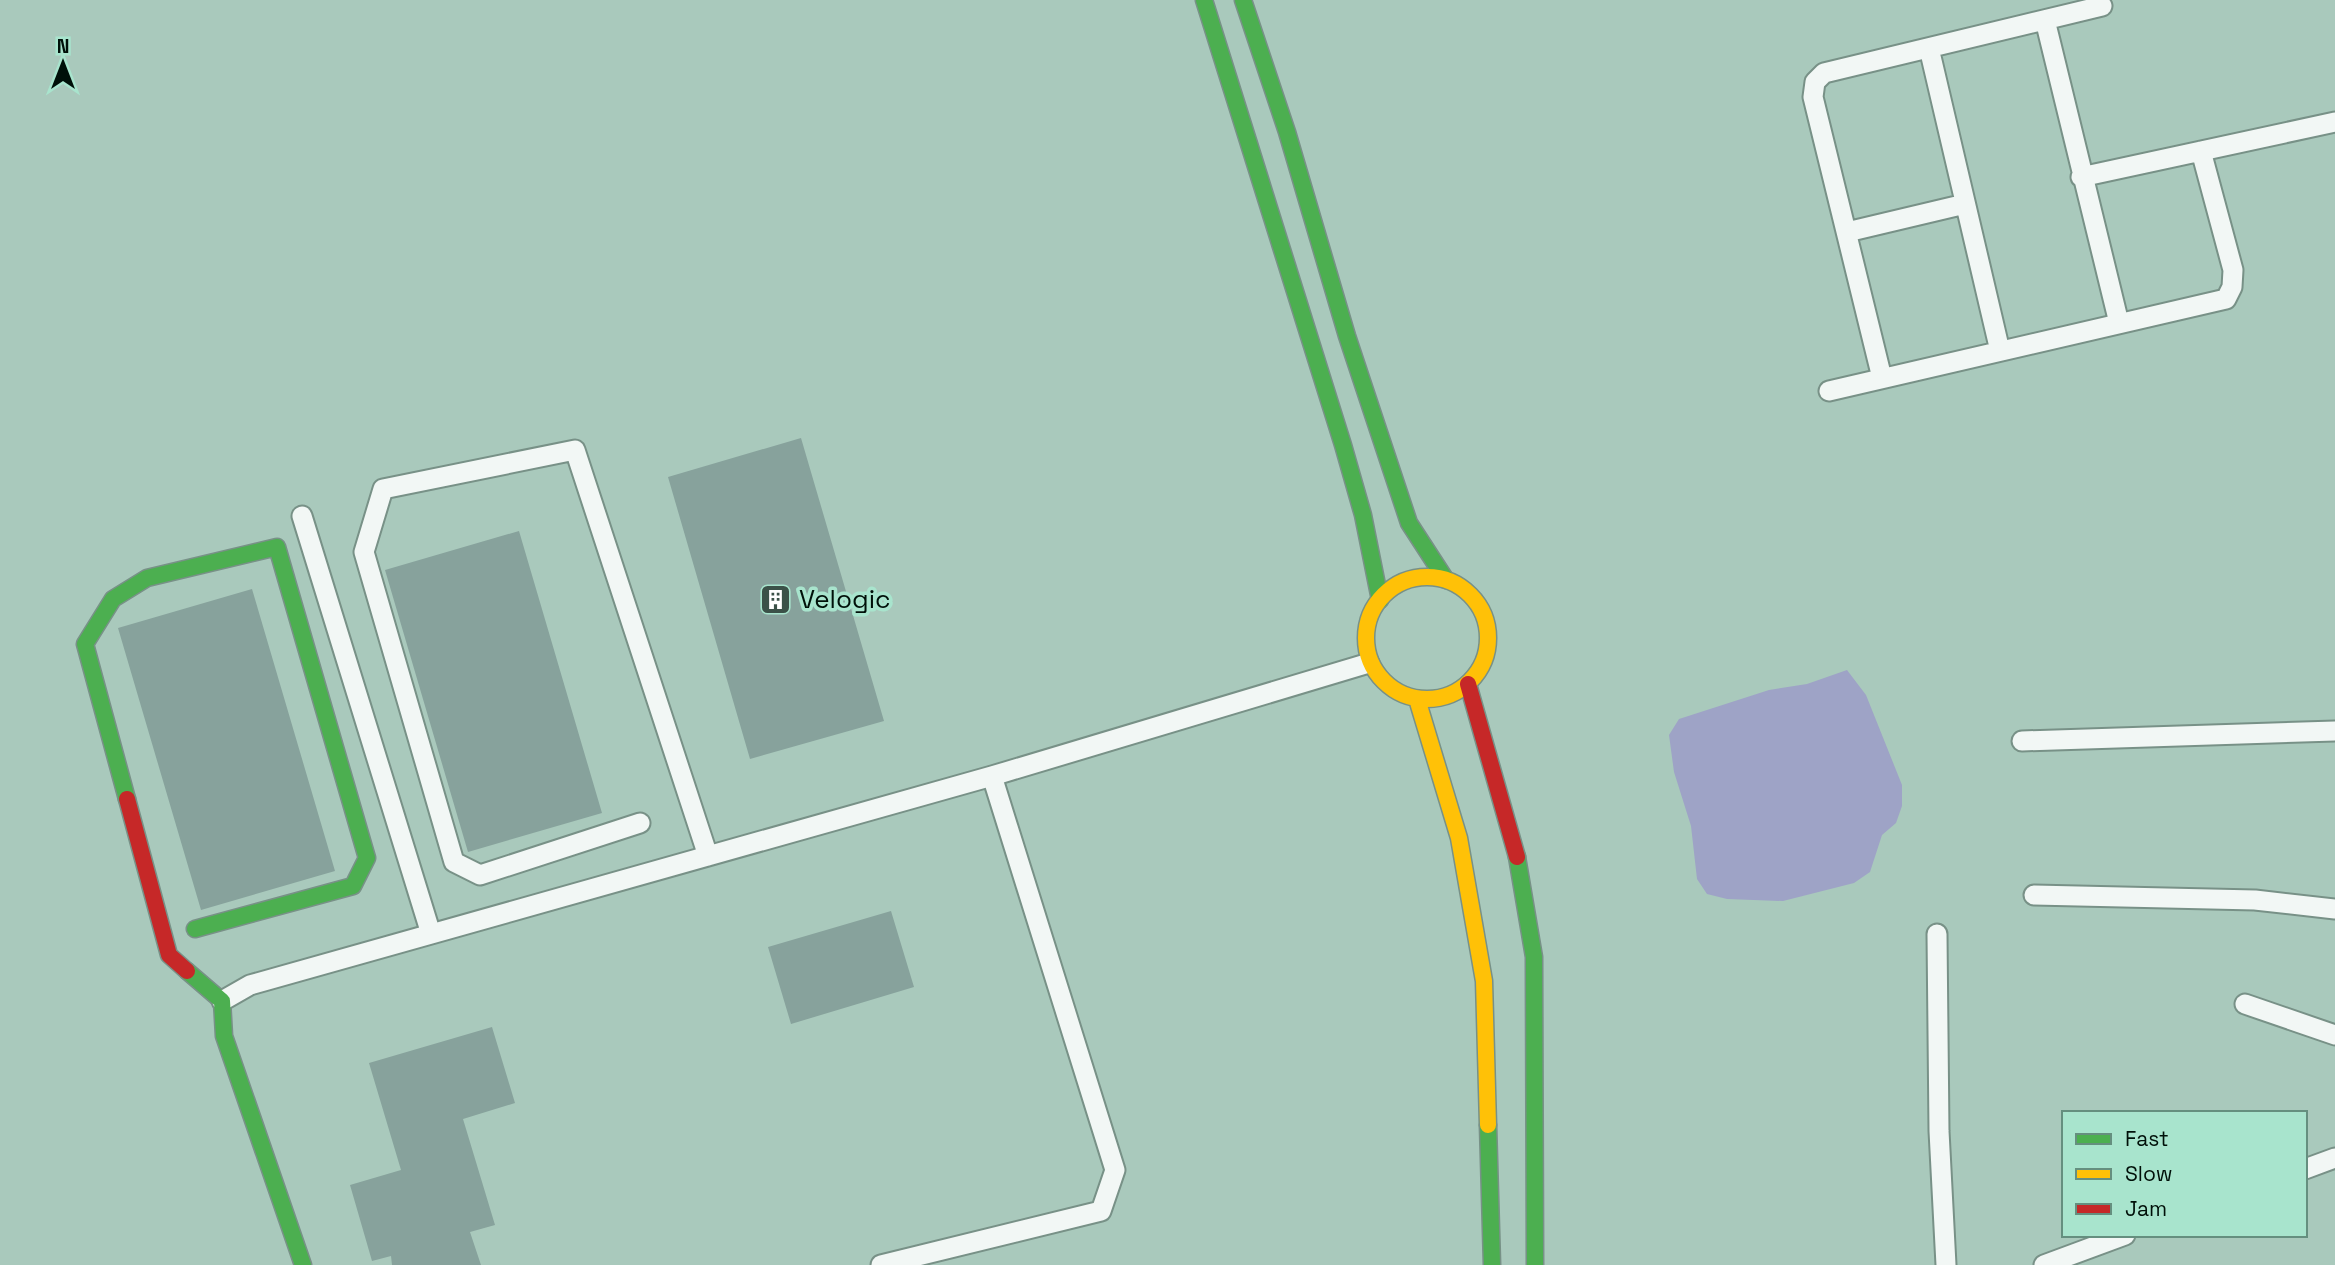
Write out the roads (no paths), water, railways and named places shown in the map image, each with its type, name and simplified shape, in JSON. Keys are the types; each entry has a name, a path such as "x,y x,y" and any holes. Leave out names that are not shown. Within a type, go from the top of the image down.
{"street":[{"path":"1203,0 1343,445 1363,515 1380,600"},
{"path":"1243,0 1287,132 1347,337 1409,523 1446,580"},
{"path":"1882,378 1813,97 1815,82 1824,73 2102,6"},
{"path":"2045,20 2081,177 2119,323"},
{"path":"1929,48 2000,351"},
{"path":"2081,177 2335,122"},
{"path":"1829,391 2226,299 2232,287 2233,270 2201,151"},
{"path":"1847,232 1965,204"},
{"path":"640,823 480,875 454,862 364,552 383,489 575,450 708,856"},
{"path":"302,516 430,934"},
{"path":"195,929 353,886 367,859 277,547 147,578 113,599 85,644 169,956 222,1001 224,1036 303,1265"},
{"path":"1428,577 1446,580 1463,589 1476,601 1489,635 1483,662 1468,684 1444,696 1417,699 1388,685 1369,663 1366,636 1370,617 1380,600 1393,587 1428,577"},
{"path":"222,1001 250,985 992,775 1369,663"},
{"path":"1468,684 1518,861 1534,957 1532,1065 1535,1265"},
{"path":"1417,699 1459,838 1484,982 1492,1265"},
{"path":"2022,741 2335,731"},
{"path":"881,1265 1101,1211 1115,1170 992,775"},
{"path":"2034,895 2255,900 2335,909"},
{"path":"1937,934 1939,1131 1945,1265"},
{"path":"2245,1004 2335,1035"},
{"path":"2307,1168 2335,1158"},
{"path":"2044,1265 2120,1237"}],"water":[{"path":"1847,670 1866,695 1902,785 1902,806 1896,823 1882,835 1870,872 1854,883 1783,901 1727,899 1707,894 1697,879 1691,826 1674,772 1669,735 1679,719 1769,690 1807,684"}],"place":[{"name":"Velogic","path":"776,599"}]}
